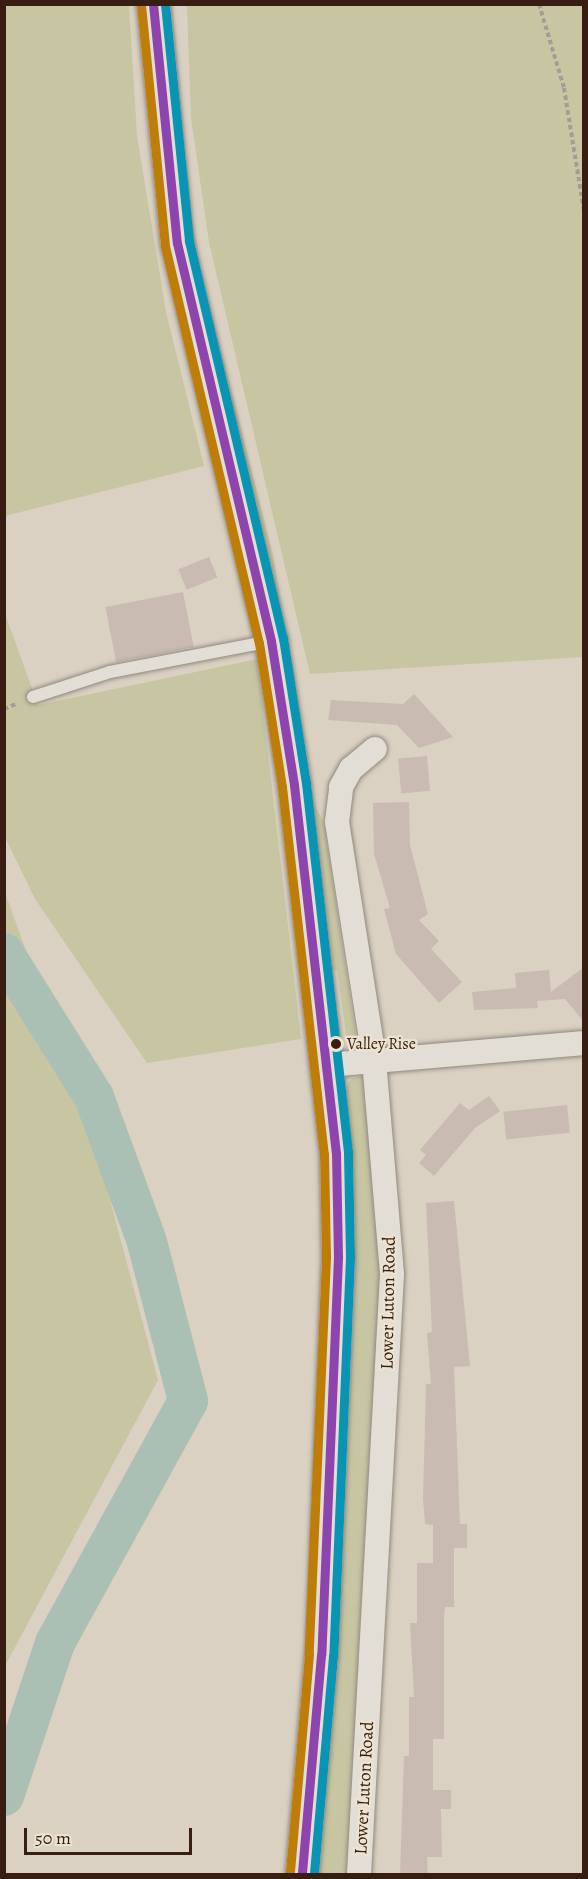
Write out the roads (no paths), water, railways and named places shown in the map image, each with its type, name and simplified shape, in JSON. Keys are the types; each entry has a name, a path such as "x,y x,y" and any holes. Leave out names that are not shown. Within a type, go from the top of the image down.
{"main road":[{"path":"153,4 177,243 271,641 328,1065 338,1257 321,1655 302,1875"}],"street":[{"name":"Lower Luton Road","path":"359,1875 392,1274 374,1058 337,822 341,787 351,769 375,749"},
{"path":"328,1065 374,1058 584,1042"}],"lane":[{"path":"33,697 110,672 271,641"}],"waterway":[{"path":"4,953 94,1097 147,1242 188,1401 55,1643 4,1796"}],"place":[{"name":"Valley Rise","path":"336,1044"}]}
